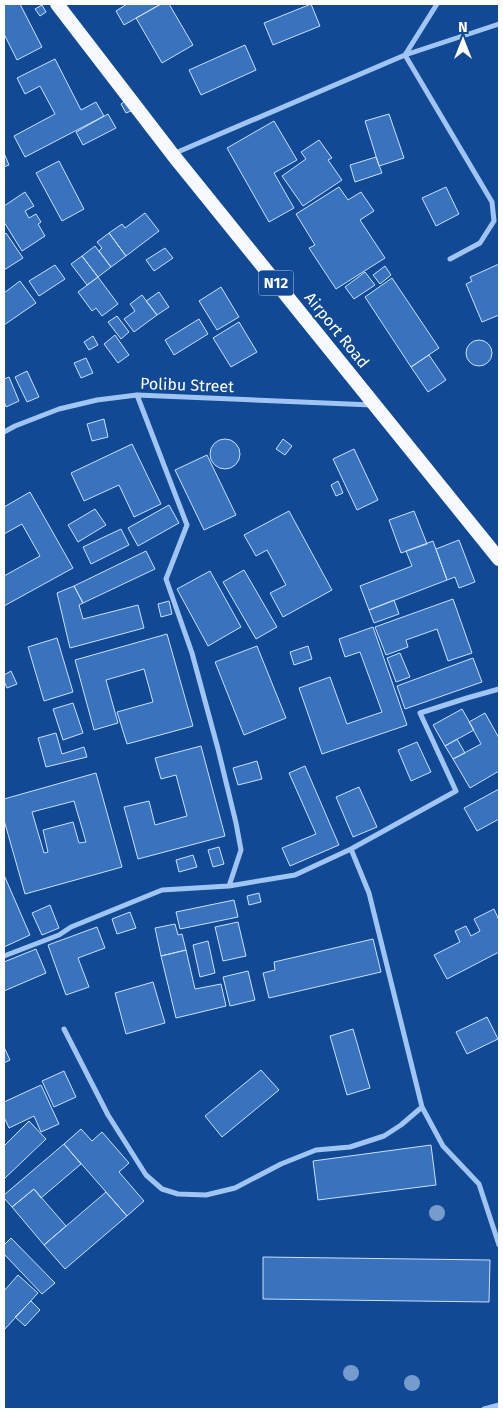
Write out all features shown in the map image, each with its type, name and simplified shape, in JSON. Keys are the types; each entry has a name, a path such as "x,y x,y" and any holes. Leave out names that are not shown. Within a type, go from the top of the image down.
{"highway":[{"name":"Airport Road","path":"57,4 173,155 499,559"}],"street":[{"path":"406,55 437,4"},
{"path":"173,155 406,55 499,24"},
{"path":"406,55 492,202 494,221 480,243 450,259"},
{"path":"137,395 187,525 166,579 192,653 236,823 241,850 229,886"},
{"name":"Polibu Street","path":"4,432 59,409 97,400 137,395 375,405"},
{"path":"4,956 59,936 71,927 162,890 229,886 295,875 351,849 456,791 420,713 499,689"},
{"path":"351,849 369,893 422,1107 443,1146 479,1184 499,1245"},
{"path":"64,1029 108,1115 146,1176 162,1189 178,1194 206,1195 235,1188 281,1164 316,1150 350,1147 384,1136 401,1125 422,1107"},
{"path":"484,1409 499,1405"}],"building":[{"path":"4,4 20,4 42,47 17,60 4,34"},
{"path":"127,4 161,4 124,25 116,11"},
{"path":"161,4 169,4 193,45 162,63 136,18"},
{"path":"311,4 320,26 273,45 264,23"},
{"path":"42,5 46,12 40,16 35,9"},
{"path":"245,45 256,70 201,95 189,70"},
{"path":"55,59 81,110 96,102 104,116 25,157 14,136 55,114 40,86 25,94 17,78"},
{"path":"125,101 131,111 126,113 121,104"},
{"path":"108,114 116,128 83,145 76,132"},
{"path":"389,114 404,158 379,166 365,121"},
{"path":"274,121 297,160 274,173 294,208 269,222 227,148"},
{"path":"319,140 332,158 328,160 342,180 303,206 282,176 306,159 301,152"},
{"path":"4,153 9,165 4,167"},
{"path":"376,157 382,173 355,182 350,165"},
{"path":"59,161 84,209 62,221 36,173"},
{"path":"339,187 348,200 361,192 374,211 360,220 385,258 336,289 309,248 315,245 296,214"},
{"path":"446,187 459,214 436,226 422,198"},
{"path":"25,192 34,206 25,211 29,218 36,214 41,222 38,224 45,236 22,251 4,222 4,206"},
{"path":"145,213 159,231 126,256 109,233 122,224 125,228"},
{"path":"6,233 23,258 4,270 4,235"},
{"path":"109,233 126,256 111,267 99,251 102,248 97,242"},
{"path":"95,246 111,267 98,277 82,256"},
{"path":"165,248 173,258 154,271 146,260"},
{"path":"82,256 98,277 87,285 71,264"},
{"path":"499,264 499,315 482,322 466,284 472,281 470,277"},
{"path":"55,265 65,279 39,296 29,281"},
{"path":"385,266 391,275 380,284 373,275"},
{"path":"365,272 375,285 354,299 345,287"},
{"path":"98,277 118,304 102,316 96,308 92,311 78,292"},
{"path":"392,278 439,348 411,367 365,297"},
{"path":"20,281 36,303 4,325 4,293"},
{"path":"221,287 239,317 217,330 199,301"},
{"path":"159,292 169,307 157,315 146,301"},
{"path":"142,295 157,315 134,332 124,319 135,311 130,304"},
{"path":"117,316 129,332 121,339 108,322"},
{"path":"199,319 208,334 174,355 165,340"},
{"path":"239,322 257,352 231,367 213,338"},
{"path":"115,335 129,355 118,363 104,344"},
{"path":"93,336 98,345 89,350 84,342"},
{"path":"479,340 489,343 492,353 489,363 479,366 469,363 466,353 469,343"},
{"path":"429,355 446,380 428,392 411,367"},
{"path":"86,358 93,373 81,378 74,363"},
{"path":"27,371 39,397 27,402 15,377"},
{"path":"9,377 19,401 6,407 4,401 4,379"},
{"path":"104,419 108,437 92,441 87,424"},
{"path":"225,439 236,443 240,454 236,465 225,469 214,465 210,454 214,443"},
{"path":"283,439 292,446 285,455 276,449"},
{"path":"132,444 161,504 134,517 119,485 84,501 71,473"},
{"path":"354,449 378,500 357,510 333,459"},
{"path":"207,455 236,515 204,530 175,470"},
{"path":"338,481 343,493 336,496 331,485"},
{"path":"30,492 73,568 4,606 4,576 40,556 22,524 4,534 4,507"},
{"path":"169,505 179,523 138,546 128,528"},
{"path":"95,509 106,525 78,542 68,525"},
{"path":"289,511 332,590 283,617 270,593 286,585 267,550 256,556 244,535"},
{"path":"414,511 427,544 401,553 389,520"},
{"path":"121,529 129,545 91,564 83,547"},
{"path":"459,540 475,582 459,588 455,577 447,580 436,549"},
{"path":"433,541 447,580 369,610 360,586 412,566 406,551"},
{"path":"146,551 155,569 83,603 74,586"},
{"path":"244,570 277,627 256,639 223,582"},
{"path":"210,571 241,627 208,646 177,589"},
{"path":"74,586 83,603 79,605 83,619 138,605 144,628 70,648 57,593"},
{"path":"453,599 472,653 448,661 437,629 406,640 408,647 386,655 375,627"},
{"path":"394,600 399,614 374,623 369,610"},
{"path":"169,601 172,614 161,617 158,604"},
{"path":"373,627 407,725 322,754 299,688 330,677 347,724 382,712 360,652 345,657 339,639"},
{"path":"167,634 193,726 127,744 117,712 153,702 144,669 106,680 118,723 94,730 75,660"},
{"path":"57,638 73,692 44,701 28,647"},
{"path":"257,646 286,718 244,735 215,662"},
{"path":"308,646 312,659 294,665 290,652"},
{"path":"400,653 410,677 396,682 387,658"},
{"path":"473,658 482,682 405,709 397,686"},
{"path":"11,671 17,684 7,688 4,675"},
{"path":"73,703 83,733 63,740 53,709"},
{"path":"462,709 474,730 445,746 433,725"},
{"path":"485,713 499,738 499,771 470,788 453,759 481,744 469,722"},
{"path":"56,733 62,754 84,747 87,757 46,767 38,738"},
{"path":"457,739 465,753 453,759 445,746"},
{"path":"417,742 431,772 411,781 398,750"},
{"path":"201,746 225,836 138,859 124,807 149,801 155,825 187,816 176,775 161,779 155,758"},
{"path":"257,761 262,779 238,785 233,768"},
{"path":"305,766 339,845 290,866 282,848 316,834 289,773"},
{"path":"96,773 122,867 25,894 4,820 4,799","holes":["74,801 86,842 79,843 73,822 43,830 48,852 44,853 32,812"]},
{"path":"359,787 377,827 353,837 336,797"},
{"path":"499,789 499,819 477,831 464,808"},
{"path":"219,847 224,864 213,867 208,850"},
{"path":"193,855 197,867 179,872 176,860"},
{"path":"4,875 30,935 4,947"},
{"path":"259,893 261,902 249,905 247,896"},
{"path":"234,900 238,917 180,929 176,912"},
{"path":"50,905 59,928 42,935 32,913"},
{"path":"494,909 499,920 499,952 447,979 434,955 460,942 455,931 466,926 471,936 480,931 474,919"},
{"path":"130,912 136,928 117,934 112,919"},
{"path":"238,922 246,956 223,961 215,927"},
{"path":"175,924 178,935 182,934 186,950 161,956 155,928"},
{"path":"97,927 105,948 78,958 89,987 66,995 48,945"},
{"path":"373,939 381,972 269,998 263,973 275,970 274,962"},
{"path":"208,941 215,973 200,977 193,945"},
{"path":"36,949 46,973 4,991 4,962"},
{"path":"186,950 195,989 221,984 226,1006 176,1018 161,956"},
{"path":"248,971 255,1000 230,1006 223,977"},
{"path":"153,982 165,1023 126,1034 115,993"},
{"path":"487,1017 498,1039 467,1054 456,1032"},
{"path":"353,1029 370,1088 347,1095 330,1036"},
{"path":"4,1047 10,1060 4,1063"},
{"path":"261,1070 279,1090 222,1137 205,1116"},
{"path":"64,1071 76,1097 54,1107 42,1081"},
{"path":"41,1085 59,1124 41,1132 34,1116 9,1128 4,1117 4,1102"},
{"path":"29,1121 46,1139 4,1179 4,1146"},
{"path":"81,1129 92,1141 102,1132 129,1163 119,1172 144,1201 127,1216 64,1144"},
{"path":"64,1144 81,1164 41,1198 34,1189 12,1207 4,1198 4,1195"},
{"path":"431,1145 436,1185 318,1200 313,1161"},
{"path":"34,1189 66,1226 44,1245 12,1207"},
{"path":"106,1192 127,1216 65,1269 44,1245"},
{"path":"11,1238 55,1283 42,1294 4,1254 4,1245"},
{"path":"263,1257 490,1260 489,1302 263,1299"},
{"path":"18,1275 38,1293 4,1330 4,1291"},
{"path":"31,1301 40,1310 25,1326 15,1317"}]}
